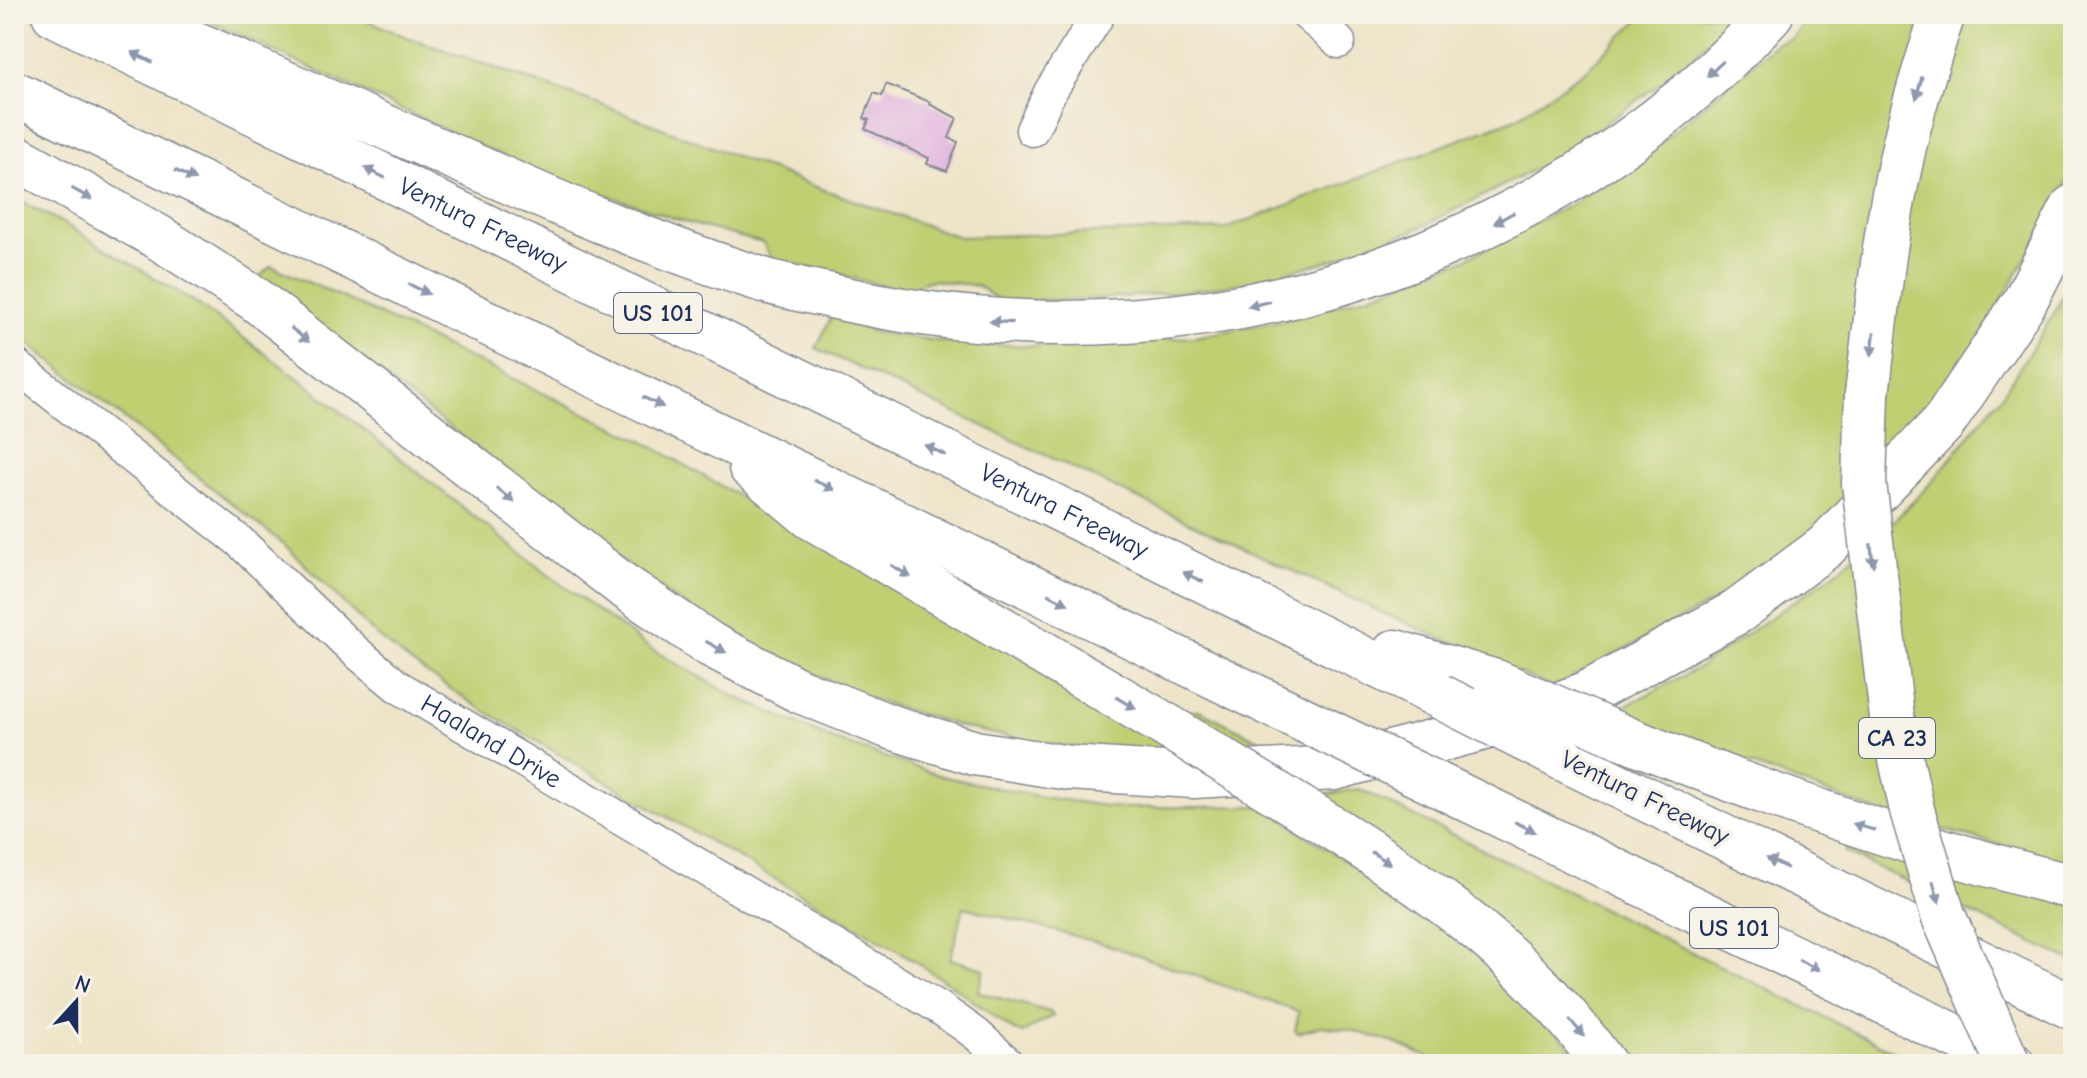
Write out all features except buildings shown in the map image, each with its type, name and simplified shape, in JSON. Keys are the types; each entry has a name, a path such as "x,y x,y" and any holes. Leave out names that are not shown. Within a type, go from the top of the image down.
{"highway":[{"name":"Ventura Freeway","path":"54,14 1263,612 2073,1008"},
{"path":"128,14 573,210 760,279 869,305 969,320 1072,325 1170,319 1262,304 1381,271 1487,227 1560,187 1628,142 1675,106 1771,14"},
{"name":"CA 23","path":"1943,14 1924,70 1901,157 1867,394 1864,483 1892,717 1912,810 1943,915 2010,1064"},
{"name":"US 101","path":"14,93 2010,1064"},
{"path":"14,156 158,237 255,299 621,584 711,645 800,691 888,726 975,753 1069,768 1194,776 1334,768 1525,717 1586,694 1737,612 1825,547 1944,422 2024,303 2073,207"},
{"path":"704,426 811,517 1172,729 1400,870 1494,942 1540,986 1604,1064"},
{"path":"1263,612 1496,682 1618,735 1792,803 2073,887"}],"street":[{"path":"1032,130 1050,92 1099,14"},
{"path":"1306,14 1339,42"},
{"name":"Haaland Drive","path":"14,364 239,541 355,651 397,686 938,1007 976,1034 1009,1064"}],"green space":[{"path":"193,14 353,14 404,36 602,105 816,187 959,237 1225,229 1516,118 1587,69 1645,14 1734,14 1684,66 1561,156 1419,228 1342,257 1252,282 1183,292 1087,300 999,301 978,286 932,280 901,290 772,259 763,243 685,222 531,169"},
{"path":"1810,14 2073,14 2073,166 2058,203 1954,383 1813,533 1732,592 1553,688 1370,607 816,348 832,316 874,332 946,342 1029,346 1195,337 1290,319 1373,294 1461,261 1572,204 1660,143 1776,44 1793,38"},
{"path":"14,198 59,221 192,300 302,381 551,577 651,649 736,697 834,740 945,777 1037,796 1118,808 1263,806 1471,945 1587,1064 1442,1064 1398,1044 1351,1030 1321,1026 1297,1033 1299,1012 1108,945 964,907 950,959 984,969 978,992 1050,1012 1053,1016 1023,1033 1014,1031 899,951 483,710 414,665 376,635 286,546 14,332"},
{"path":"271,266 643,441 905,593 1170,716 1199,710 1281,751 1168,755 1094,751 966,728 864,697 738,638 652,584 317,325 260,276"},
{"path":"2073,277 2073,865 1876,811 1612,713 1698,668 1832,575 1893,522 1931,483 2002,395 2053,315"},
{"path":"1359,789 1920,1064 1621,1064 1308,797"},
{"path":"1848,834 2073,902 2073,962 1845,852"}]}
